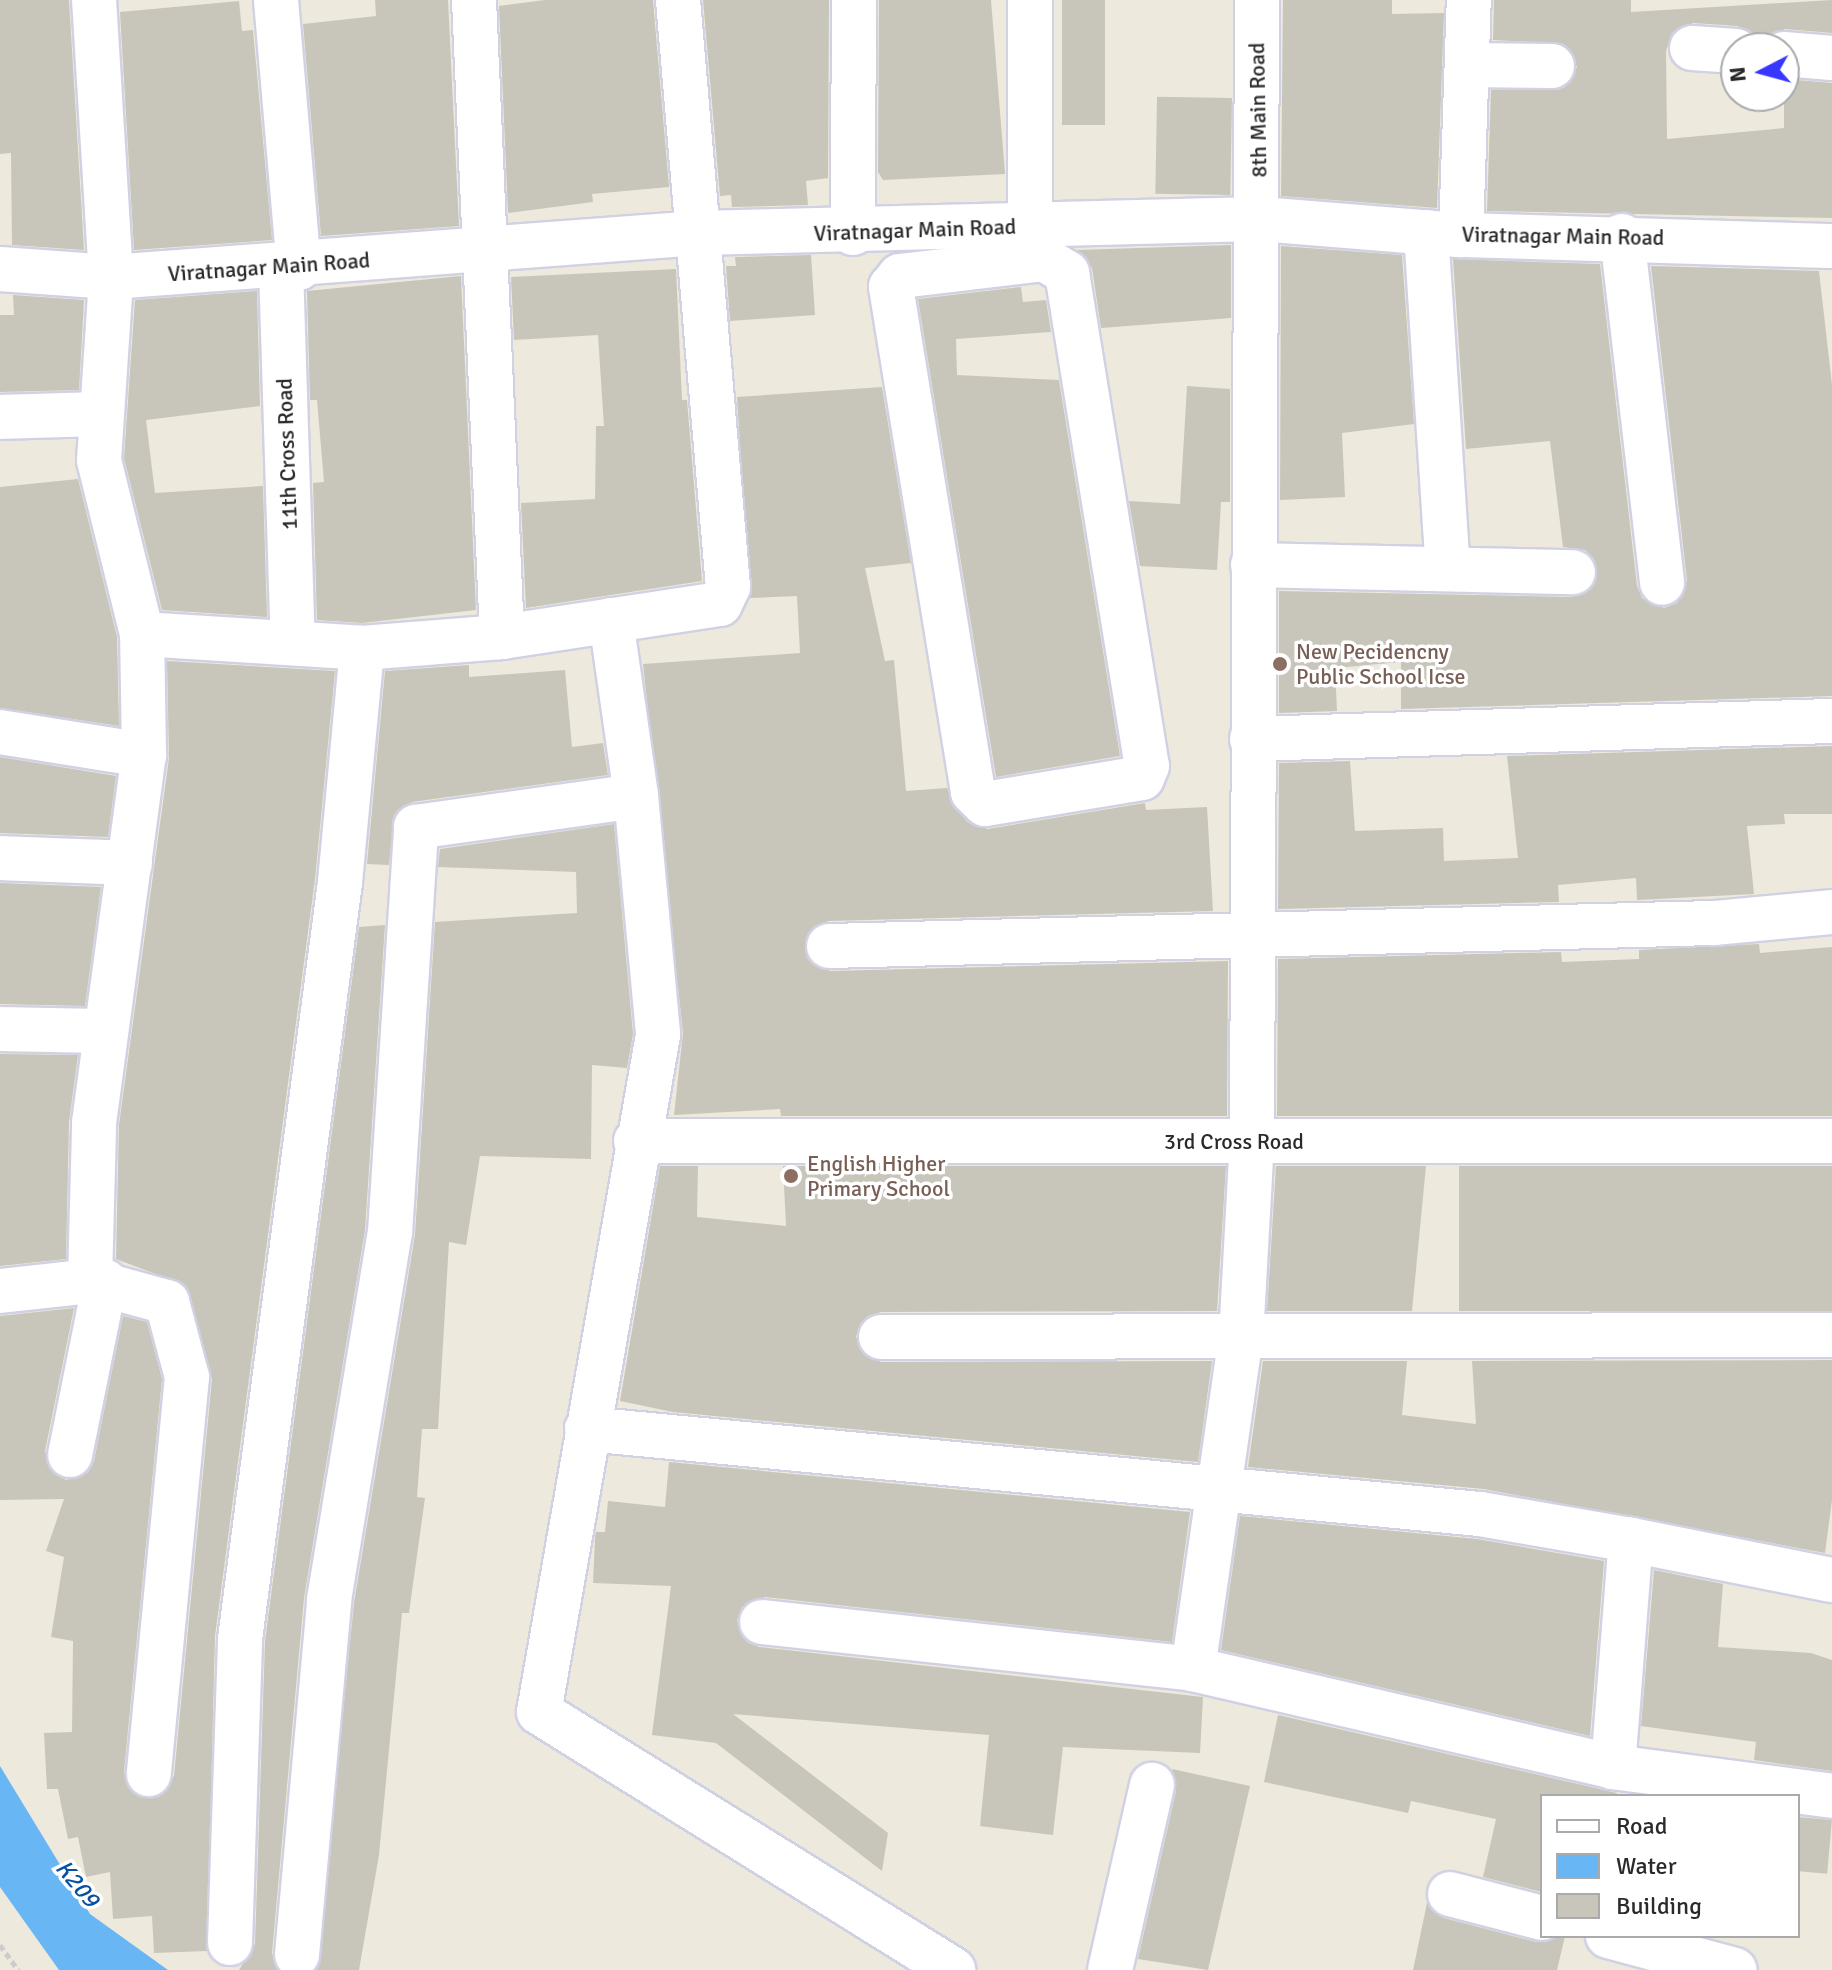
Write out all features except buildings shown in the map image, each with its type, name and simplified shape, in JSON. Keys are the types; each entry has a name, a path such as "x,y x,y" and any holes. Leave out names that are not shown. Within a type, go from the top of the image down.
{"street":[{"path":"70,1455 97,1281 94,1123 144,755 142,634 99,460 111,277 94,0"},
{"name":"11th Cross Road","path":"276,0 290,268 293,640"},
{"path":"474,0 502,637"},
{"path":"142,634 293,640 362,648 502,637 720,604 728,587 678,0"},
{"path":"853,233 854,0"},
{"path":"1030,0 1030,227"},
{"name":"8th Main Road","path":"1193,1669 1241,1337 1252,1141 1249,935 1260,219 1257,0"},
{"path":"1448,568 1444,234 1467,65 1469,0"},
{"path":"1692,48 1720,50"},
{"path":"1800,55 1832,58"},
{"path":"1467,65 1552,66"},
{"name":"Viratnagar Main Road","path":"0,269 111,277 290,268 487,247 698,233 853,233 983,247 1030,227 1260,219 1444,234 1622,236 1832,246"},
{"path":"1622,236 1662,583"},
{"path":"983,247 1044,259 1067,273 1147,766 1142,778 985,804 973,792 891,287 900,276 983,247"},
{"path":"0,417 102,414"},
{"path":"1253,565 1573,572"},
{"path":"611,620 636,796 658,1035 636,1141 539,1712 953,1970"},
{"path":"230,1943 240,1639 342,868 362,648"},
{"path":"1252,739 1832,721"},
{"path":"0,732 144,755"},
{"path":"297,1955 329,1600 390,1233 416,827 636,796"},
{"path":"0,858 130,863"},
{"path":"829,946 1714,923 1832,912"},
{"path":"0,1029 105,1031"},
{"name":"3rd Cross Road","path":"636,1141 1832,1141"},
{"path":"0,1291 97,1281 167,1302 187,1377 156,1655 149,1774"},
{"path":"881,1337 1832,1335"},
{"path":"587,1429 1220,1492 1480,1514 1832,1580"},
{"path":"1613,1767 1631,1540"},
{"path":"762,1622 1193,1669 1613,1767 1832,1796"},
{"path":"1110,1970 1152,1785"},
{"path":"1450,1894 1540,1917"},
{"path":"1615,1938 1735,1970"}],"path":[{"path":"0,1945 18,1970"}],"water":[{"path":"0,1766 90,1914 168,1970 59,1970 0,1887"}],"place":[{"name":"New Pecidencny Public School Icse","path":"1280,664"},
{"name":"English Higher Primary School","path":"791,1176"}],"water label":[{"name":"K209","path":"77,1884"}]}
